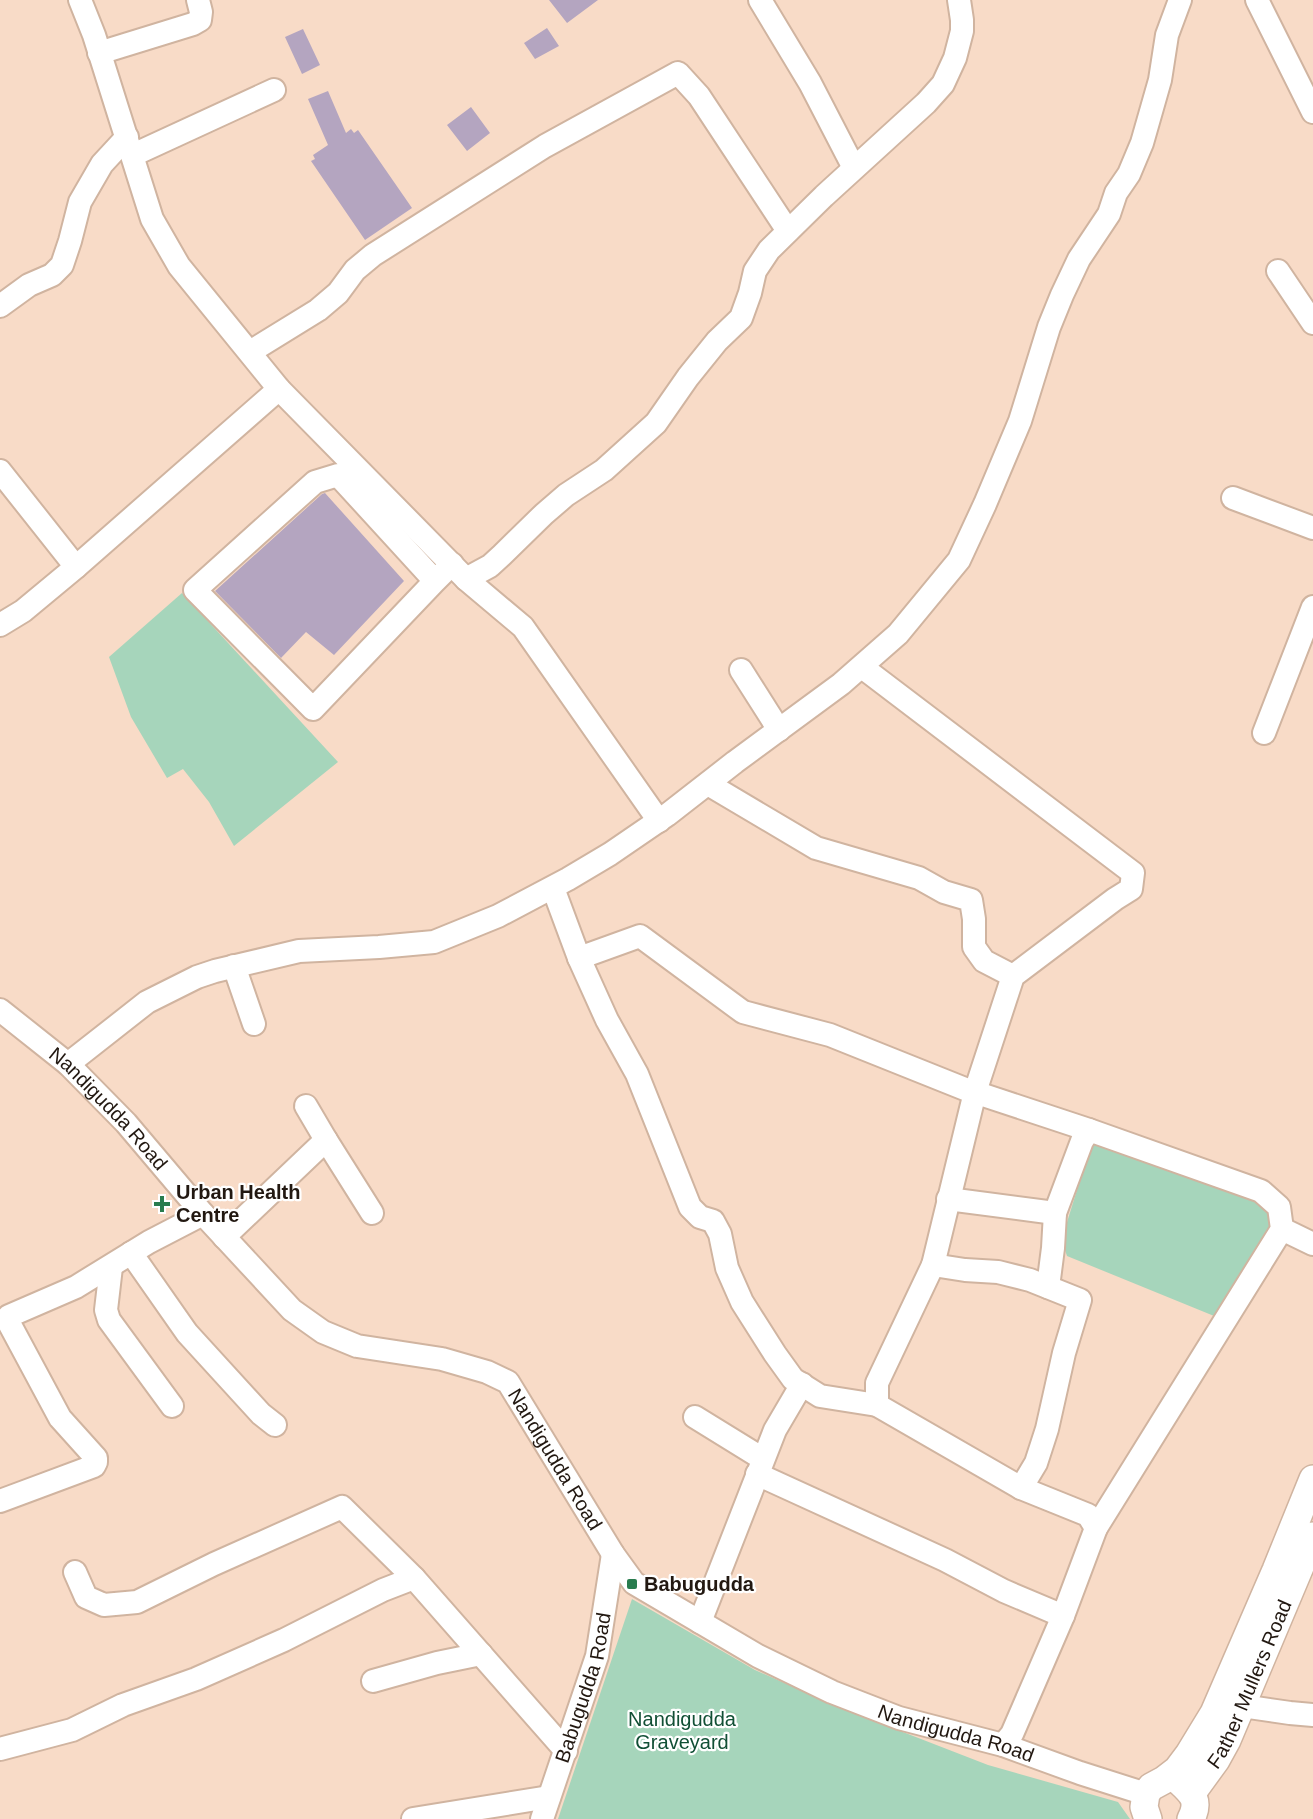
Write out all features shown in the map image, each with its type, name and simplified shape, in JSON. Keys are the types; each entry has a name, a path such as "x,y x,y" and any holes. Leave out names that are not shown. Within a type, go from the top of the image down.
{"main road":[{"path":"1153,1798 1190,1754 1214,1713 1313,1479"},
{"name":"Father Mullers Road","path":"1191,1806 1242,1706 1313,1536"},
{"path":"1153,1798 1180,1782 1191,1806"}],"street":[{"path":"80,0 130,146 152,219 179,266 279,389 459,572 523,627 659,821"},
{"path":"99,53 193,24 200,20 198,0"},
{"path":"760,0 810,83 854,168"},
{"path":"435,580 338,475 315,482 195,590 313,709 435,580 496,561 566,495 604,470 656,423 688,377 717,342 741,318 755,271 769,250 926,103 943,84 955,58 962,31 958,0"},
{"path":"68,1064 147,1002 197,977 299,951 434,942 498,916 553,888 659,821 841,684 904,628 940,582 951,572 962,555 1020,422 1049,327 1062,295 1085,249 1109,214 1116,193 1129,174 1142,143 1160,80 1167,35 1180,0"},
{"path":"1257,0 1313,112"},
{"path":"250,352 318,310 338,293 356,270 373,255 545,146 678,73 699,96 788,231"},
{"path":"0,306 29,285 52,275 62,265 80,202 102,164 130,146 274,90"},
{"path":"1278,271 1313,323"},
{"path":"0,625 23,611 279,389"},
{"path":"0,471 75,567"},
{"path":"1233,498 1313,528"},
{"path":"1264,733 1313,607"},
{"path":"862,667 1133,873 1131,889 1013,976 975,1092 933,1265 878,1383 877,1405"},
{"path":"741,670 779,730"},
{"path":"708,784 816,848 919,878 944,892 971,900 974,947 984,961 1013,976"},
{"path":"553,888 579,958 607,1020 637,1074 690,1207 700,1217 713,1221 720,1234 727,1268 742,1302 793,1379 820,1396 877,1405 1021,1488 1088,1515 1096,1528"},
{"path":"579,958 640,936 743,1012 830,1035 975,1092 1261,1191 1279,1207 1282,1229 1096,1528 1063,1616 1012,1734 1003,1745"},
{"path":"234,966 254,1024"},
{"name":"Nandigudda Road","path":"0,1010 68,1064 126,1123 203,1214 292,1310 323,1332 357,1347 442,1359 487,1372 508,1382 634,1583 758,1656 832,1692 899,1718 1003,1745 1153,1798"},
{"path":"306,1106 372,1213"},
{"path":"1048,1287 1055,1213 1082,1141 1089,1130"},
{"path":"224,1237 326,1140"},
{"path":"948,1199 1055,1213"},
{"path":"0,1501 94,1466 96,1462 96,1458 60,1418 9,1323 9,1316 76,1287 131,1253 203,1214"},
{"path":"1282,1229 1313,1244"},
{"path":"131,1253 187,1333 261,1414 275,1425"},
{"path":"933,1265 998,1272 1030,1280 1080,1300 1064,1353 1047,1429 1036,1463 1021,1488"},
{"path":"111,1267 106,1310 109,1320 172,1406"},
{"path":"700,1622 775,1430 802,1384"},
{"path":"695,1417 760,1467 1004,1591 1063,1616"},
{"path":"75,1572 86,1597 104,1605 137,1602 214,1564 342,1507 414,1578 566,1751"},
{"name":"Babugudda Road","path":"542,1819 597,1656 614,1554"},
{"path":"0,1749 72,1730 123,1705 196,1679 284,1640 383,1590 414,1578"},
{"path":"373,1681 437,1663 481,1654"},
{"path":"1242,1706 1313,1715"},
{"path":"413,1819 549,1797"}],"green space":[{"path":"182,593 338,762 234,846 209,802 183,769 167,778 131,717 109,657"},
{"path":"1108,1144 1264,1200 1271,1226 1219,1318 1067,1256 1063,1235 1091,1145"},
{"name":"Nandigudda Graveyard","path":"632,1599 755,1670 841,1708 988,1765 1118,1802 1130,1819 558,1819"}],"building":[{"path":"549,0 598,0 567,23"},
{"path":"547,28 559,46 535,59 524,43"},
{"path":"303,29 320,65 302,74 285,37"},
{"path":"328,91 346,133 351,129 354,133 358,130 412,208 365,240 311,161 315,159 313,155 328,145 308,99"},
{"path":"471,107 490,133 467,151 447,125"},
{"path":"325,493 404,581 334,655 306,632 281,658 215,591"}],"place":[{"name":"Urban Health Centre","path":"162,1204"},
{"name":"Babugudda","path":"632,1584"}]}
